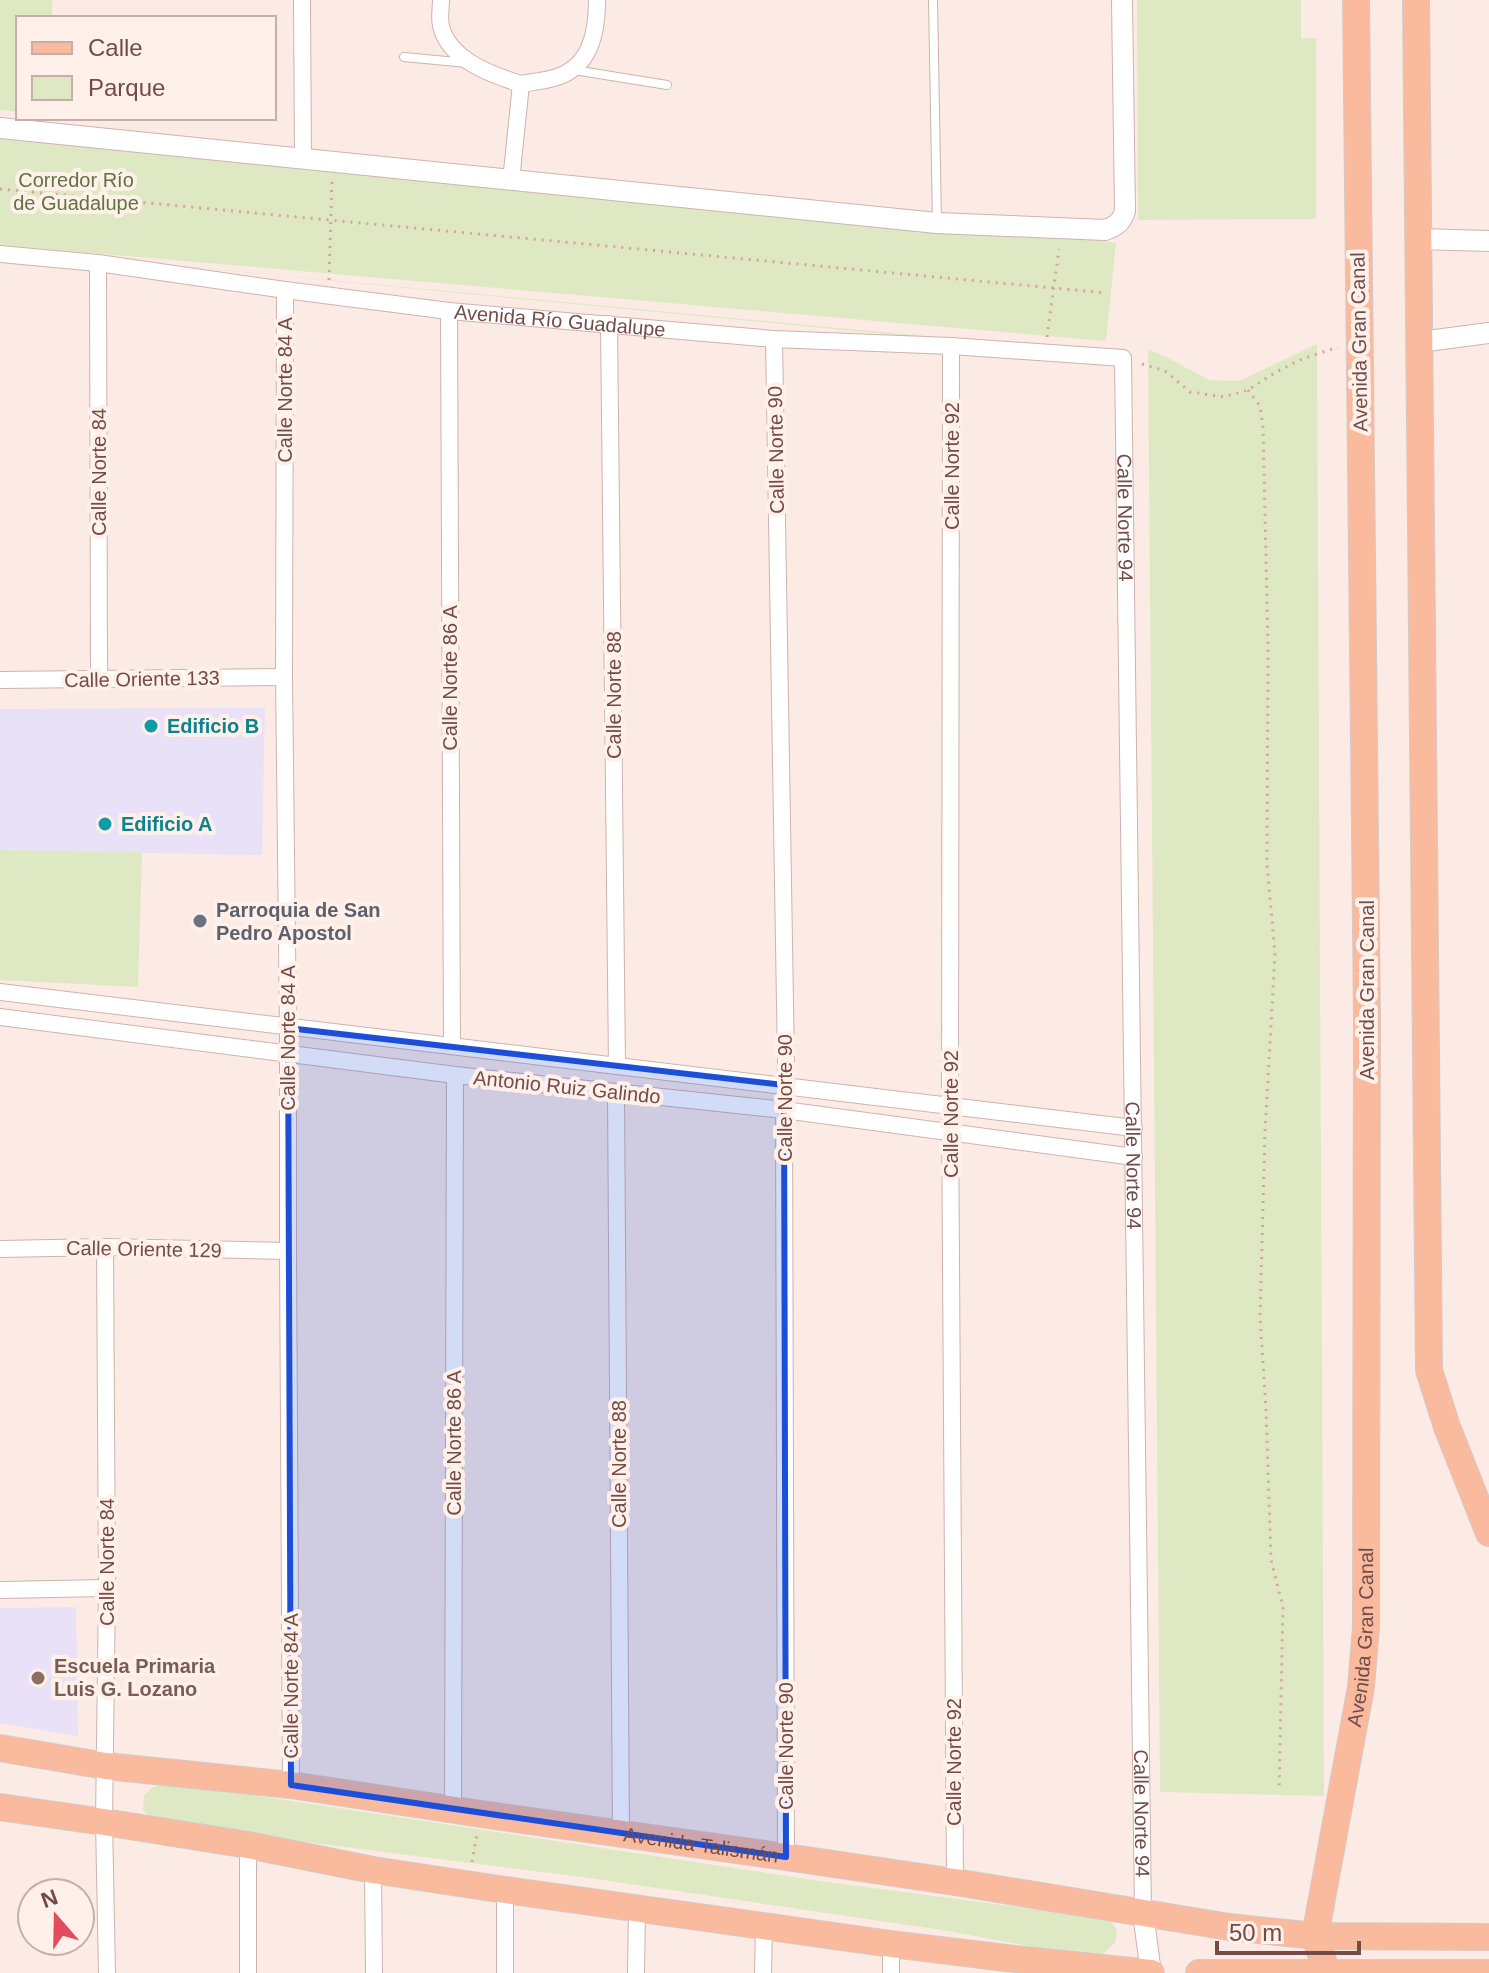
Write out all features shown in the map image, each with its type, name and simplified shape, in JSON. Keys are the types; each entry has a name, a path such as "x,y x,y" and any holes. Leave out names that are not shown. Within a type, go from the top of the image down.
{"main road":[{"name":"Avenida Gran Canal","path":"1326,1973 1315,1936 1361,1687 1366,1628 1367,1034 1356,0"},
{"path":"1416,0 1429,1370 1447,1427 1489,1533"},
{"name":"Avenida Talismán","path":"0,1748 106,1766 291,1785 786,1857 1229,1927 1315,1936 1489,1937"},
{"path":"0,1807 248,1845 373,1870 891,1944 1006,1966 1151,1973"},
{"path":"1199,1973 1489,1973"}],"street":[{"path":"302,0 303,160"},
{"path":"441,0 440,22 450,45 472,64 521,84 553,79 573,70 592,45 597,0"},
{"path":"0,128 937,223 1105,230 1115,227 1125,211 1122,0"},
{"path":"511,181 521,84"},
{"path":"1418,239 1489,241"},
{"name":"Avenida Río Guadalupe","path":"0,254 98,263 449,311 774,339 951,346 1123,358"},
{"name":"Calle Norte 84","path":"98,263 99,680"},
{"name":"Calle Norte 84 A","path":"285,290 284,677 291,1785"},
{"name":"Calle Norte 86 A","path":"449,311 452,1046"},
{"name":"Calle Norte 88","path":"609,324 617,1066"},
{"path":"1420,342 1489,333"},
{"name":"Calle Norte 90","path":"774,339 786,1049 786,1857"},
{"name":"Calle Norte 92","path":"951,346 950,1131 955,1882"},
{"name":"Calle Norte 94","path":"1123,358 1143,1913 1151,1973"},
{"name":"Calle Oriente 133","path":"0,680 284,677"},
{"name":"Antonio Ruiz Galindo","path":"0,992 1134,1128"},
{"name":"Antonio Ruiz Galindo","path":"0,1017 455,1075 784,1110 1134,1157"},
{"name":"Calle Norte 86 A","path":"453,1810 455,1075"},
{"name":"Calle Norte 88","path":"616,1093 621,1835"},
{"name":"Calle Norte 84","path":"105,1247 107,1588 104,1822 107,1973"},
{"name":"Calle Oriente 129","path":"0,1249 105,1247 288,1251"},
{"path":"0,1590 107,1588"},
{"path":"248,1845 248,1973"},
{"path":"373,1870 374,1973"},
{"path":"505,1890 505,1973"},
{"path":"636,1973 637,1908"},
{"path":"763,1973 764,1927"},
{"path":"891,1944 891,1973"}],"lane":[{"path":"933,0 937,223"},
{"path":"404,57 472,64"},
{"path":"573,70 667,85"}],"path":[{"path":"329,296 333,162"},
{"path":"0,189 1106,293"},
{"path":"1044,352 1061,230"},
{"path":"1123,358 1165,371 1190,392 1224,397 1248,390 1302,359 1358,343"},
{"path":"1248,390 1260,406 1263,427 1268,614 1267,864 1275,954 1265,1132 1260,1317 1271,1560 1283,1607 1279,1790"},
{"path":"468,1883 481,1814"}],"highlighted area":[{"path":"288,1028 784,1085 786,1857 291,1785"}],"shaded area":[{"path":"265,708 262,855 0,850 0,709"},
{"name":"Escuela Primaria Luis G. Lozano","path":"76,1607 78,1736 0,1723 0,1608"}],"green space":[{"path":"0,0 52,0 52,16 16,16 16,112 0,110"},
{"path":"1137,0 1301,0 1301,38 1316,38 1316,219 1138,220"},
{"name":"Corredor Río de Guadalupe","path":"0,124 1105,230 1105,241 1116,243 1106,341 0,245"},
{"path":"0,249 1126,355 1126,357"},
{"path":"1317,344 1324,1796 1160,1792 1148,349 1209,380 1239,381"},
{"path":"0,850 142,852 138,987 0,980"},
{"path":"167,1782 820,1881 1095,1917 1111,1921 1117,1931 1115,1943 1103,1954 1085,1955 948,1931 582,1877 186,1827 152,1819 143,1810 144,1796 152,1788"}],"place":[{"name":"Edificio B","path":"151,726"},
{"name":"Edificio A","path":"105,824"},
{"name":"Parroquia de San Pedro Apostol","path":"200,921"},
{"name":"Escuela Primaria Luis G. Lozano","path":"38,1678"}]}
